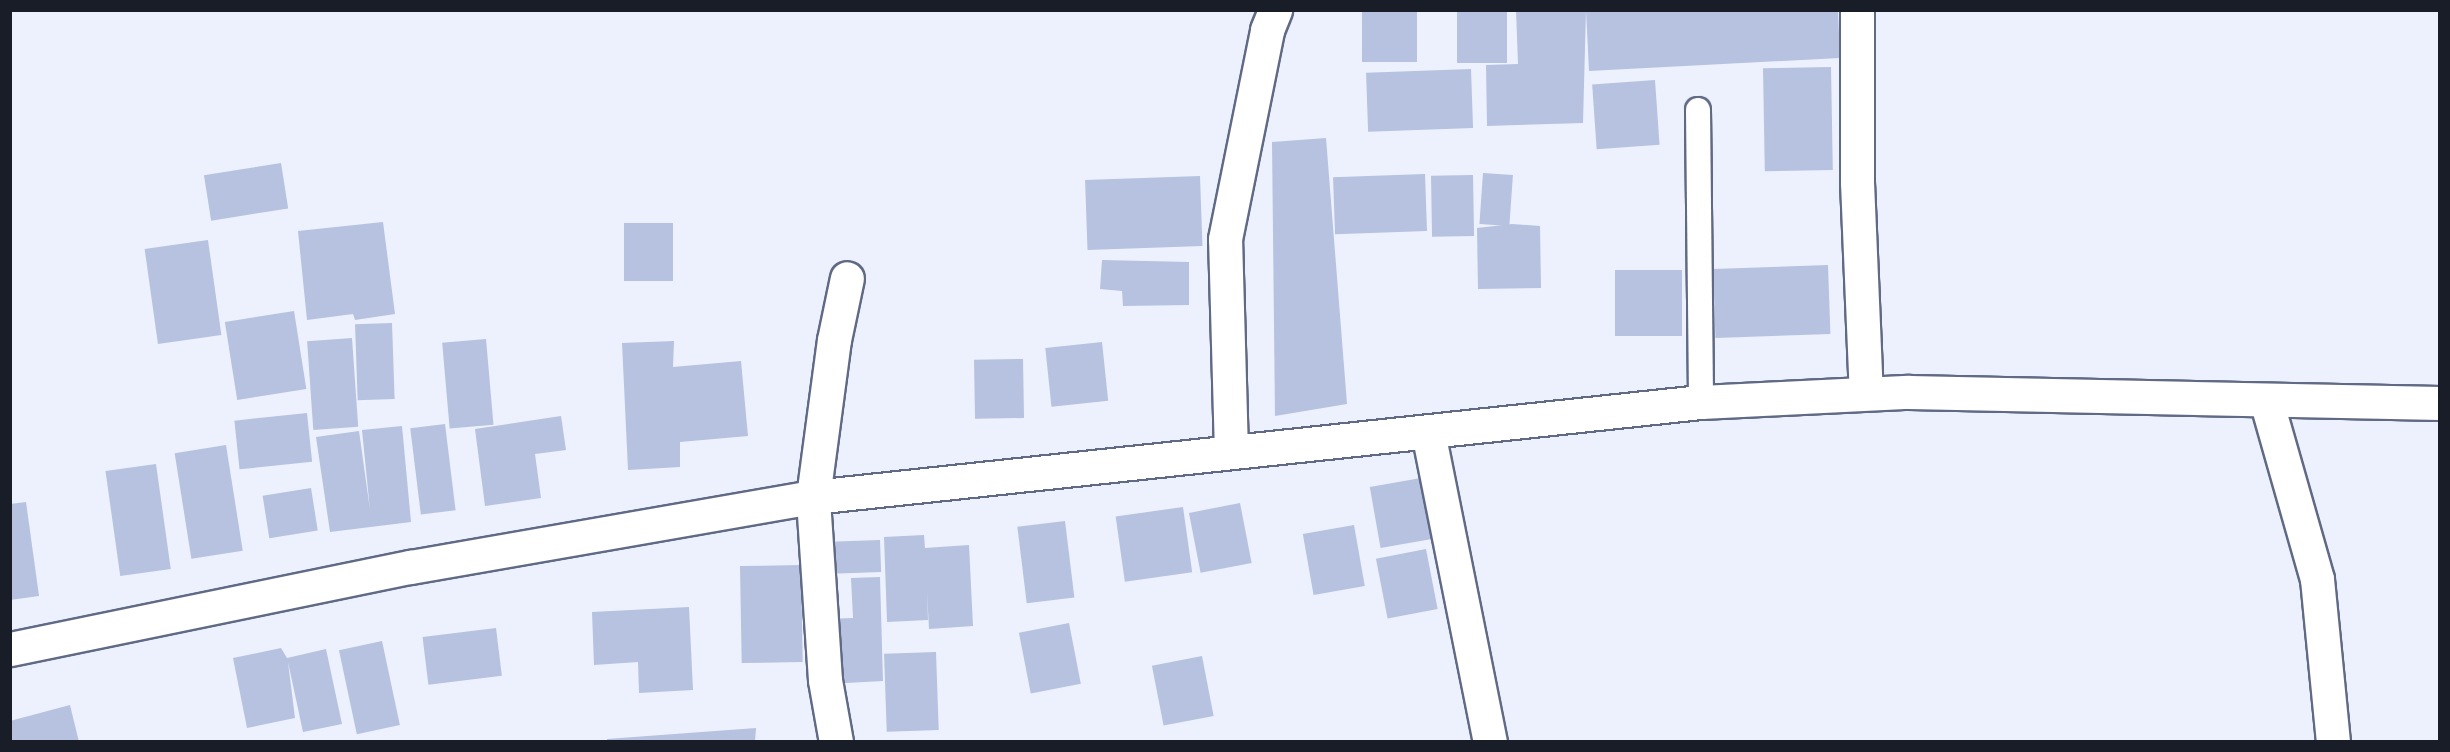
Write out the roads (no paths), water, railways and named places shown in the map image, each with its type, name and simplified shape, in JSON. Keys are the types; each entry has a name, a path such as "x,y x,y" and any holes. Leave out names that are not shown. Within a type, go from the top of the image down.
{"street":[{"path":"1231,452 1225,238 1267,30 1275,10"},
{"path":"1857,10 1857,182 1866,393"},
{"path":"836,741 825,680 813,497 834,340 847,278"},
{"path":"10,649 411,567 813,497 1701,402 1866,393 2439,403"},
{"path":"2266,400 2317,579 2333,741"},
{"path":"1428,432 1490,741"}],"lane":[{"path":"1698,110 1701,402"}]}
